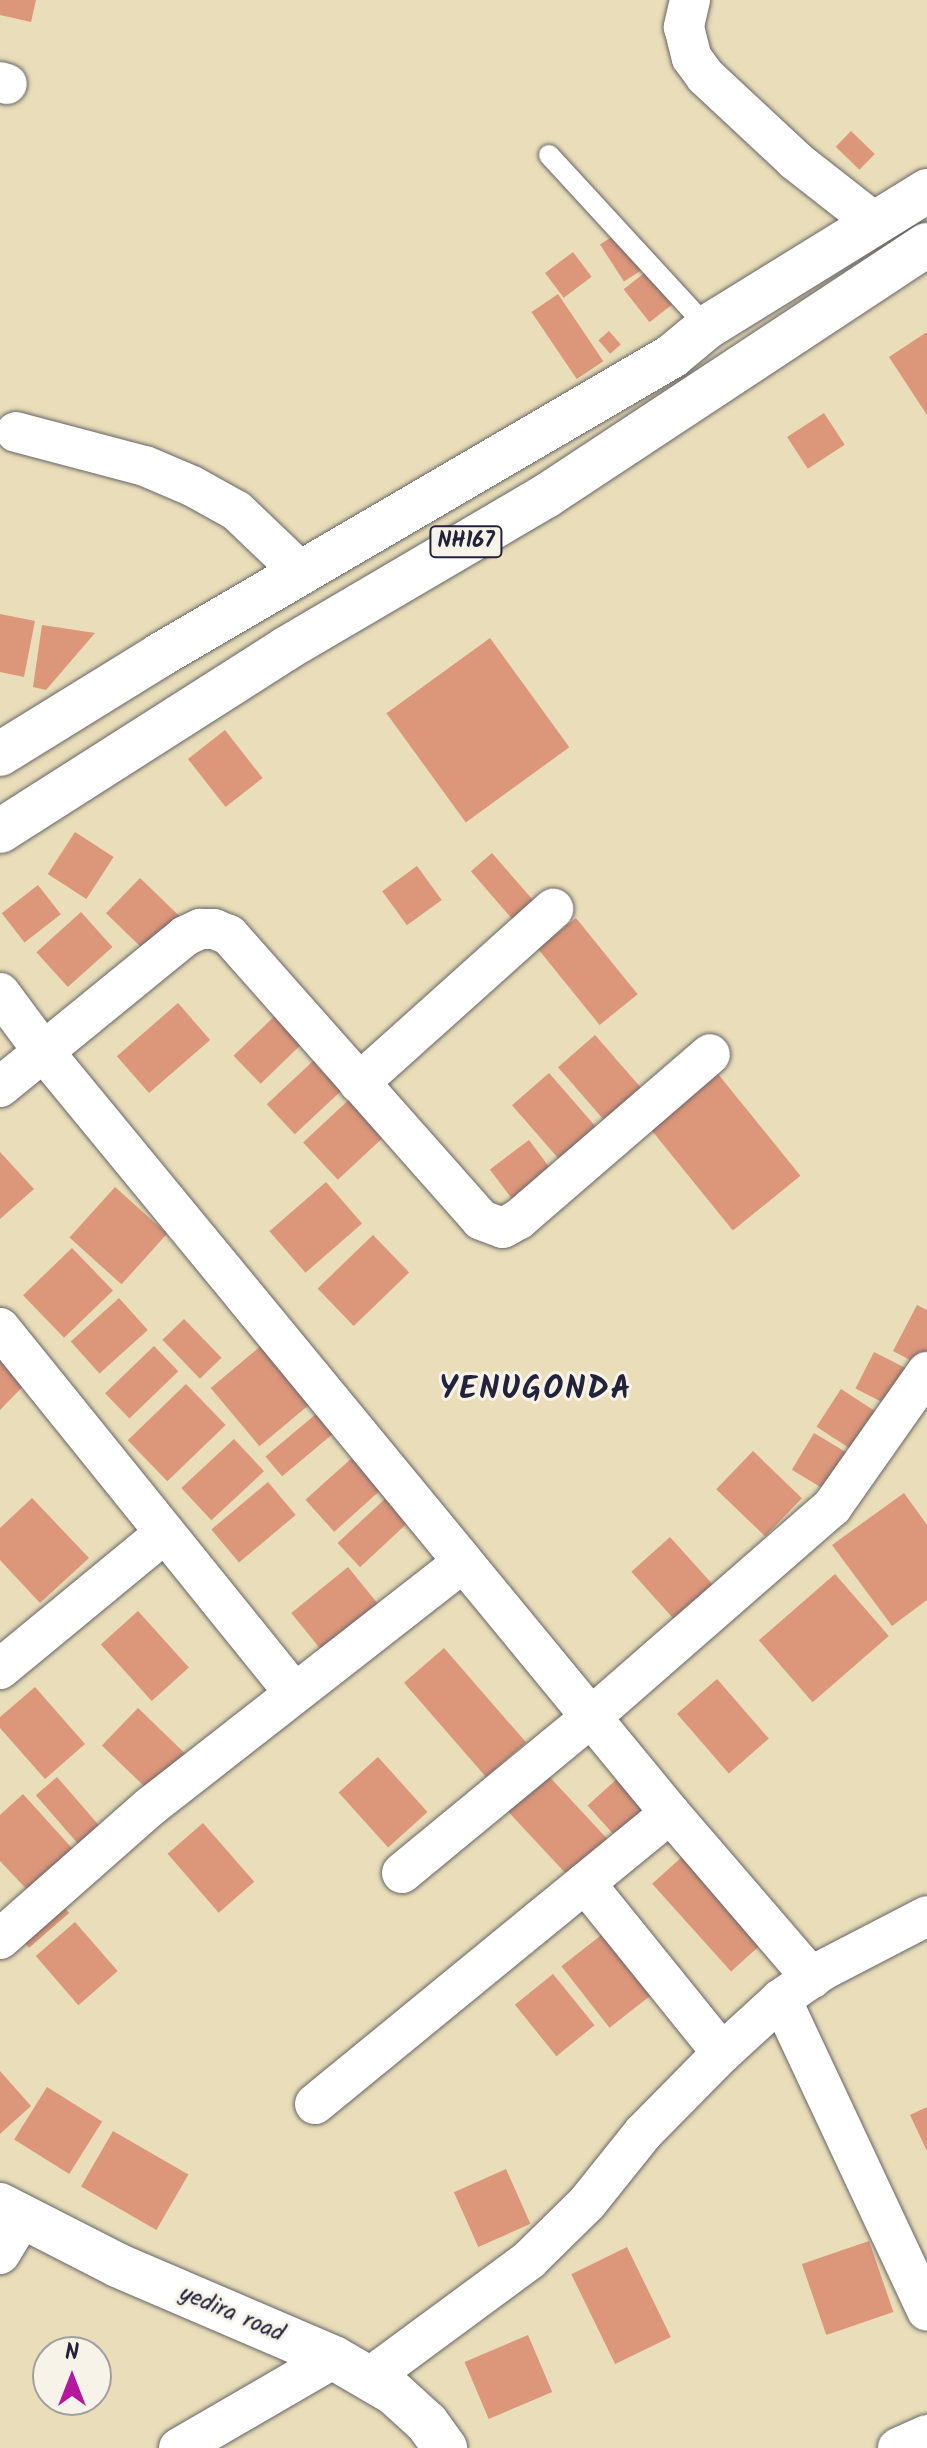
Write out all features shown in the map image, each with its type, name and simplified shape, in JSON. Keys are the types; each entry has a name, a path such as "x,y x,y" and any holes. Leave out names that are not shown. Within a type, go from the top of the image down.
{"main road":[{"name":"NH167","path":"0,754 160,655 672,356 707,327 927,191"},
{"name":"NH167","path":"0,831 287,648 546,496 927,245"},
{"name":"yedira road","path":"12,2210 117,2265 351,2368 394,2393 427,2423 445,2448"}],"street":[{"path":"690,0 684,27 692,58 705,76 796,161 875,223"},
{"path":"16,432 145,466 192,486 237,511 303,574"},
{"path":"359,1083 553,909"},
{"path":"0,1087 185,936 200,929 214,929 229,935 481,1220 503,1228 519,1219 710,1054"},
{"path":"0,993 43,1051 670,1813 797,1989 927,2310"},
{"path":"0,1328 295,1693"},
{"path":"402,1873 591,1717 832,1507 927,1372"},
{"path":"0,1669 165,1533"},
{"path":"0,1939 151,1806 463,1562"},
{"path":"315,2104 670,1813"},
{"path":"585,1883 722,2053"},
{"path":"179,2448 351,2368 529,2260 587,2203 643,2133 722,2053 797,1989 927,1916"},
{"path":"0,2254 12,2210"},
{"path":"898,2448 927,2435"}],"lane":[{"path":"549,155 707,327"}],"building":[{"path":"0,0 36,0 31,22 0,15"},
{"path":"851,131 875,154 859,170 836,147"},
{"path":"621,231 645,268 624,282 600,245"},
{"path":"573,252 592,277 564,298 545,273"},
{"path":"652,267 678,300 649,322 624,289"},
{"path":"558,294 603,361 577,379 531,312"},
{"path":"609,331 621,345 610,354 598,340"},
{"path":"927,332 927,415 889,357"},
{"path":"824,413 845,445 808,469 787,437"},
{"path":"0,614 35,621 24,677 0,672"},
{"path":"42,625 95,633 46,690 33,687"},
{"path":"490,638 569,747 466,822 386,713"},
{"path":"225,730 263,778 226,807 188,759"},
{"path":"75,832 114,857 86,899 48,874"},
{"path":"492,853 541,910 520,928 471,871"},
{"path":"417,866 442,900 407,925 382,891"},
{"path":"140,878 189,925 155,960 106,913"},
{"path":"38,885 61,914 25,942 2,913"},
{"path":"81,912 112,947 68,987 36,952"},
{"path":"576,918 638,994 600,1025 538,949"},
{"path":"178,1003 210,1040 149,1093 117,1056"},
{"path":"286,1005 313,1033 261,1084 233,1056"},
{"path":"595,1035 644,1092 607,1124 558,1067"},
{"path":"326,1049 354,1079 295,1134 267,1104"},
{"path":"549,1073 600,1131 563,1163 512,1105"},
{"path":"718,1074 800,1176 733,1231 650,1129"},
{"path":"355,1094 390,1131 338,1180 303,1142"},
{"path":"529,1140 555,1175 516,1205 490,1169"},
{"path":"0,1152 34,1189 0,1219"},
{"path":"326,1182 362,1224 305,1273 269,1231"},
{"path":"115,1187 167,1234 122,1284 69,1238"},
{"path":"373,1235 409,1272 354,1326 318,1288"},
{"path":"72,1248 113,1290 64,1338 23,1295"},
{"path":"119,1298 148,1330 99,1373 71,1341"},
{"path":"917,1305 927,1310 927,1369 893,1351"},
{"path":"184,1319 222,1358 200,1379 162,1340"},
{"path":"262,1345 311,1403 260,1446 211,1388"},
{"path":"0,1346 32,1377 0,1410"},
{"path":"154,1346 178,1371 129,1418 105,1393"},
{"path":"874,1352 927,1379 908,1415 855,1389"},
{"path":"186,1384 226,1425 167,1481 128,1440"},
{"path":"841,1389 901,1428 877,1466 816,1427"},
{"path":"316,1414 333,1434 282,1476 265,1456"},
{"path":"814,1433 873,1469 851,1505 792,1470"},
{"path":"234,1439 264,1471 211,1520 181,1488"},
{"path":"753,1451 802,1498 765,1536 716,1489"},
{"path":"353,1457 382,1489 334,1532 305,1500"},
{"path":"268,1482 296,1515 239,1563 211,1530"},
{"path":"904,1493 927,1525 927,1600 892,1626 832,1545"},
{"path":"388,1496 411,1520 360,1567 338,1543"},
{"path":"32,1498 89,1558 40,1603 0,1560 0,1528"},
{"path":"670,1537 730,1604 692,1639 631,1572"},
{"path":"348,1567 383,1610 326,1656 291,1613"},
{"path":"835,1574 889,1636 813,1702 759,1640"},
{"path":"138,1611 189,1667 152,1701 101,1644"},
{"path":"444,1648 526,1742 486,1777 404,1683"},
{"path":"717,1679 769,1739 729,1773 677,1714"},
{"path":"35,1687 85,1744 45,1779 0,1728 0,1717"},
{"path":"138,1708 186,1755 150,1792 102,1745"},
{"path":"378,1757 428,1812 388,1847 339,1792"},
{"path":"545,1772 613,1844 573,1881 506,1809"},
{"path":"57,1777 110,1838 89,1857 36,1795"},
{"path":"618,1778 654,1818 624,1846 588,1805"},
{"path":"23,1794 79,1856 34,1897 0,1861 0,1815"},
{"path":"203,1823 254,1882 219,1913 168,1854"},
{"path":"693,1847 772,1935 731,1971 652,1884"},
{"path":"56,1898 69,1913 29,1948 16,1933"},
{"path":"75,1922 118,1971 78,2005 36,1956"},
{"path":"604,1933 652,1994 609,2028 561,1966"},
{"path":"553,1974 595,2025 556,2056 515,2005"},
{"path":"0,2071 31,2106 0,2134"},
{"path":"47,2087 102,2121 69,2174 14,2140"},
{"path":"927,2107 927,2151 910,2115"},
{"path":"113,2131 188,2174 156,2230 81,2186"},
{"path":"506,2169 530,2224 478,2247 454,2192"},
{"path":"869,2241 893,2312 826,2335 802,2264"},
{"path":"627,2247 671,2337 615,2364 571,2274"},
{"path":"528,2335 552,2392 489,2419 464,2362"}],"district":[{"name":"YENUGONDA","path":"536,1390"}]}
